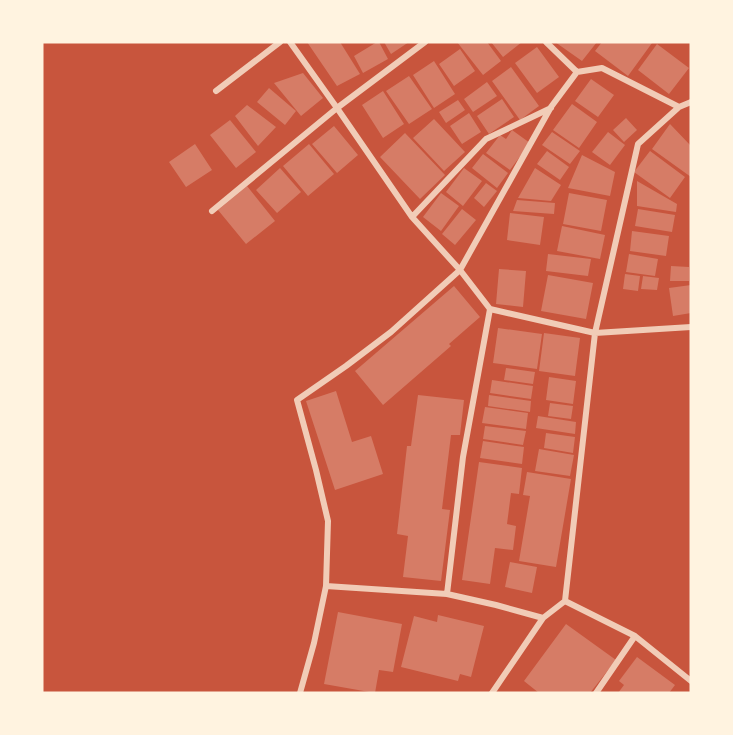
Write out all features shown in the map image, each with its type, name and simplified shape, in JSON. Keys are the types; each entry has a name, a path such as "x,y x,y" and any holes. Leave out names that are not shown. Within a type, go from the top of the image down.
{"street":[{"path":"216,91 280,42"},
{"path":"290,42 412,217 460,270 490,309 595,333 691,327"},
{"path":"212,211 337,108 425,42"},
{"path":"546,42 577,72"},
{"path":"300,693 326,586 328,521 297,400 391,332 460,270 551,107 577,72 602,68 680,107"},
{"path":"492,693 543,618 565,601 595,333 638,144 680,107 691,102"},
{"path":"412,217 486,139 551,107"},
{"path":"447,594 463,457 490,309"},
{"path":"326,586 447,594 543,618"},
{"path":"565,601 635,636 691,681"},
{"path":"596,693 635,636"}],"building":[{"path":"307,42 340,42 360,74 337,86"},
{"path":"377,42 388,59 363,73 354,56"},
{"path":"384,42 409,42 391,54"},
{"path":"457,42 487,42 501,61 483,75"},
{"path":"491,42 522,42 503,57"},
{"path":"555,42 597,42 582,61"},
{"path":"602,42 652,43 628,76 595,51"},
{"path":"657,44 689,68 669,94 638,70"},
{"path":"537,47 559,77 537,93 515,63"},
{"path":"460,49 475,71 454,86 439,64"},
{"path":"434,61 455,94 434,108 413,75"},
{"path":"511,67 539,106 520,120 492,81"},
{"path":"303,73 323,98 301,116 274,83"},
{"path":"409,76 432,109 409,124 386,91"},
{"path":"591,79 614,95 598,117 575,101"},
{"path":"487,82 497,96 473,112 464,99"},
{"path":"269,88 296,111 285,125 257,102"},
{"path":"383,91 404,124 383,138 362,105"},
{"path":"502,99 514,117 489,134 477,116"},
{"path":"458,100 465,110 446,123 439,112"},
{"path":"572,104 597,122 579,148 553,130"},
{"path":"247,105 276,127 258,146 235,116"},
{"path":"469,113 481,132 462,144 450,126"},
{"path":"626,118 637,130 624,142 613,130"},
{"path":"434,119 465,152 444,171 413,138"},
{"path":"230,120 256,152 236,168 210,135"},
{"path":"670,124 691,146 691,177 652,149"},
{"path":"334,126 358,155 337,173 312,144"},
{"path":"512,130 530,143 510,170 486,153 500,135 506,139"},
{"path":"552,132 580,151 570,164 542,145"},
{"path":"608,132 625,145 610,165 592,152"},
{"path":"405,133 445,175 420,199 380,157"},
{"path":"195,144 212,170 186,187 169,162"},
{"path":"309,144 334,174 308,196 283,166"},
{"path":"547,151 569,167 560,180 537,164"},
{"path":"650,151 685,177 670,198 634,172"},
{"path":"483,154 508,173 497,188 472,168"},
{"path":"582,155 615,172 610,196 568,188"},
{"path":"280,168 301,192 277,213 256,190"},
{"path":"464,168 482,181 463,206 446,192"},
{"path":"535,168 561,185 551,201 518,198"},
{"path":"637,181 677,204 676,212 637,206"},
{"path":"486,183 497,191 484,207 474,198"},
{"path":"247,186 275,221 246,244 218,210"},
{"path":"441,193 459,206 441,231 423,217"},
{"path":"569,193 607,200 601,231 563,224"},
{"path":"517,200 555,203 554,214 513,211"},
{"path":"462,209 476,220 455,245 442,234"},
{"path":"638,209 675,215 672,232 635,226"},
{"path":"510,213 544,217 540,245 507,240"},
{"path":"562,226 605,235 600,259 557,251"},
{"path":"632,231 669,236 666,256 630,251"},
{"path":"548,254 591,259 588,276 546,271"},
{"path":"629,254 658,259 655,276 626,272"},
{"path":"671,266 689,267 689,281 670,281"},
{"path":"499,269 526,271 523,307 496,304"},
{"path":"625,274 640,276 638,291 623,289"},
{"path":"548,275 593,283 586,319 541,311"},
{"path":"643,276 659,278 657,290 641,289"},
{"path":"691,285 691,313 673,316 669,288"},
{"path":"454,286 480,317 449,344 451,346 383,405 355,371"},
{"path":"498,328 542,334 537,369 493,363"},
{"path":"544,333 580,338 575,376 539,371"},
{"path":"506,368 535,372 533,384 504,380"},
{"path":"549,377 576,381 573,404 546,400"},
{"path":"492,380 533,386 531,399 490,393"},
{"path":"336,391 352,442 371,436 383,474 335,490 306,401"},
{"path":"418,395 464,400 460,435 451,435 442,509 450,510 441,581 403,577 408,536 397,534 407,446 411,446"},
{"path":"489,395 531,401 530,412 488,406"},
{"path":"550,403 573,406 571,419 548,416"},
{"path":"485,407 528,413 526,429 482,423"},
{"path":"538,416 576,422 575,434 536,428"},
{"path":"485,426 526,431 523,445 483,439"},
{"path":"546,433 575,437 573,453 544,448"},
{"path":"483,441 524,447 522,464 480,458"},
{"path":"539,449 574,455 570,476 535,471"},
{"path":"479,462 522,468 519,494 511,493 507,524 516,526 513,550 495,548 490,584 462,580"},
{"path":"527,472 571,479 556,567 519,561 530,496 523,495"},
{"path":"510,562 537,567 532,593 505,587"},
{"path":"338,612 402,624 393,672 379,670 375,693 324,684"},
{"path":"438,615 484,626 471,677 460,674 458,681 401,667 414,616 437,622"},
{"path":"566,624 616,660 590,693 539,693 524,681"},
{"path":"637,657 675,685 669,693 618,693 624,685 619,681"}]}
